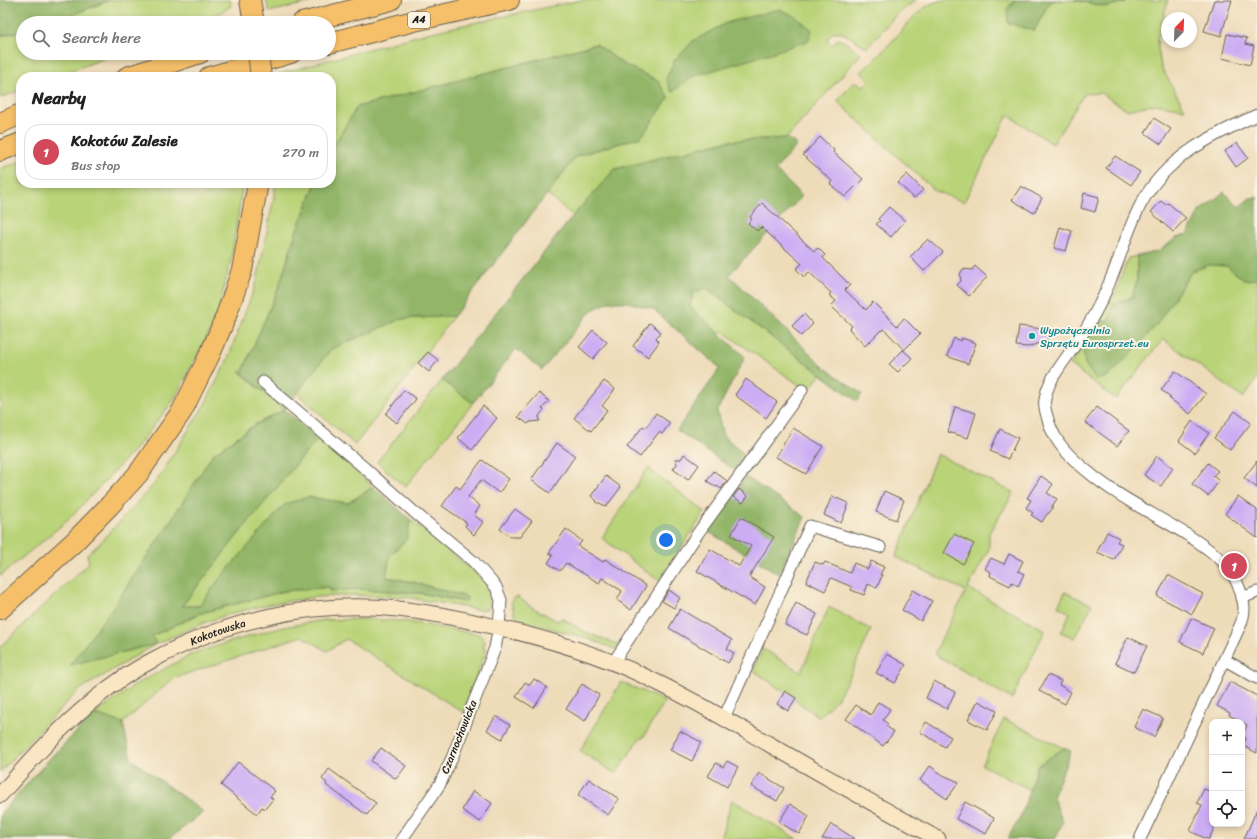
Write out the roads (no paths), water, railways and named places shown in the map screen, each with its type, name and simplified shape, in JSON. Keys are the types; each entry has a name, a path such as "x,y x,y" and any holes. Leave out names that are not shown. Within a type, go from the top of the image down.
{"highway":[{"path":"250,0 253,16"},
{"path":"329,16 391,0"},
{"name":"A4","path":"336,41 414,21 509,0"},
{"path":"142,72 179,60"},
{"path":"259,60 260,72"},
{"path":"226,72 267,60"},
{"path":"0,123 16,116"},
{"path":"0,151 16,145"},
{"path":"0,608 74,542 110,505 138,474 182,410 211,352 226,316 242,270 257,188"}],"street":[{"path":"1140,839 1242,619 1244,609 1242,598 1234,578 1221,559 1189,537 1104,486 1066,453 1052,430 1044,407 1045,399 1052,379 1076,344 1102,301 1141,203 1154,185 1174,162 1198,144 1219,132 1257,115"},
{"name":"Czarnochowicka","path":"263,382 474,562 496,587 501,600 494,626 493,653 452,758 440,784 402,839"},
{"path":"613,662 698,534 802,390"},
{"path":"724,718 810,526 880,548"},
{"path":"1242,598 1257,592"},
{"name":"Kokotowska","path":"0,795 63,728 102,694 148,663 188,643 216,632 276,615 334,607 368,607 432,613 494,626 581,650 613,662 676,692 724,718 938,839"},
{"path":"1224,660 1257,678"}],"place":[{"name":"Wypożyczalnia Sprzętu Eurosprzet.eu","path":"1032,336"},
{"name":"Kokotów Zalesie","path":"1234,566"}]}
